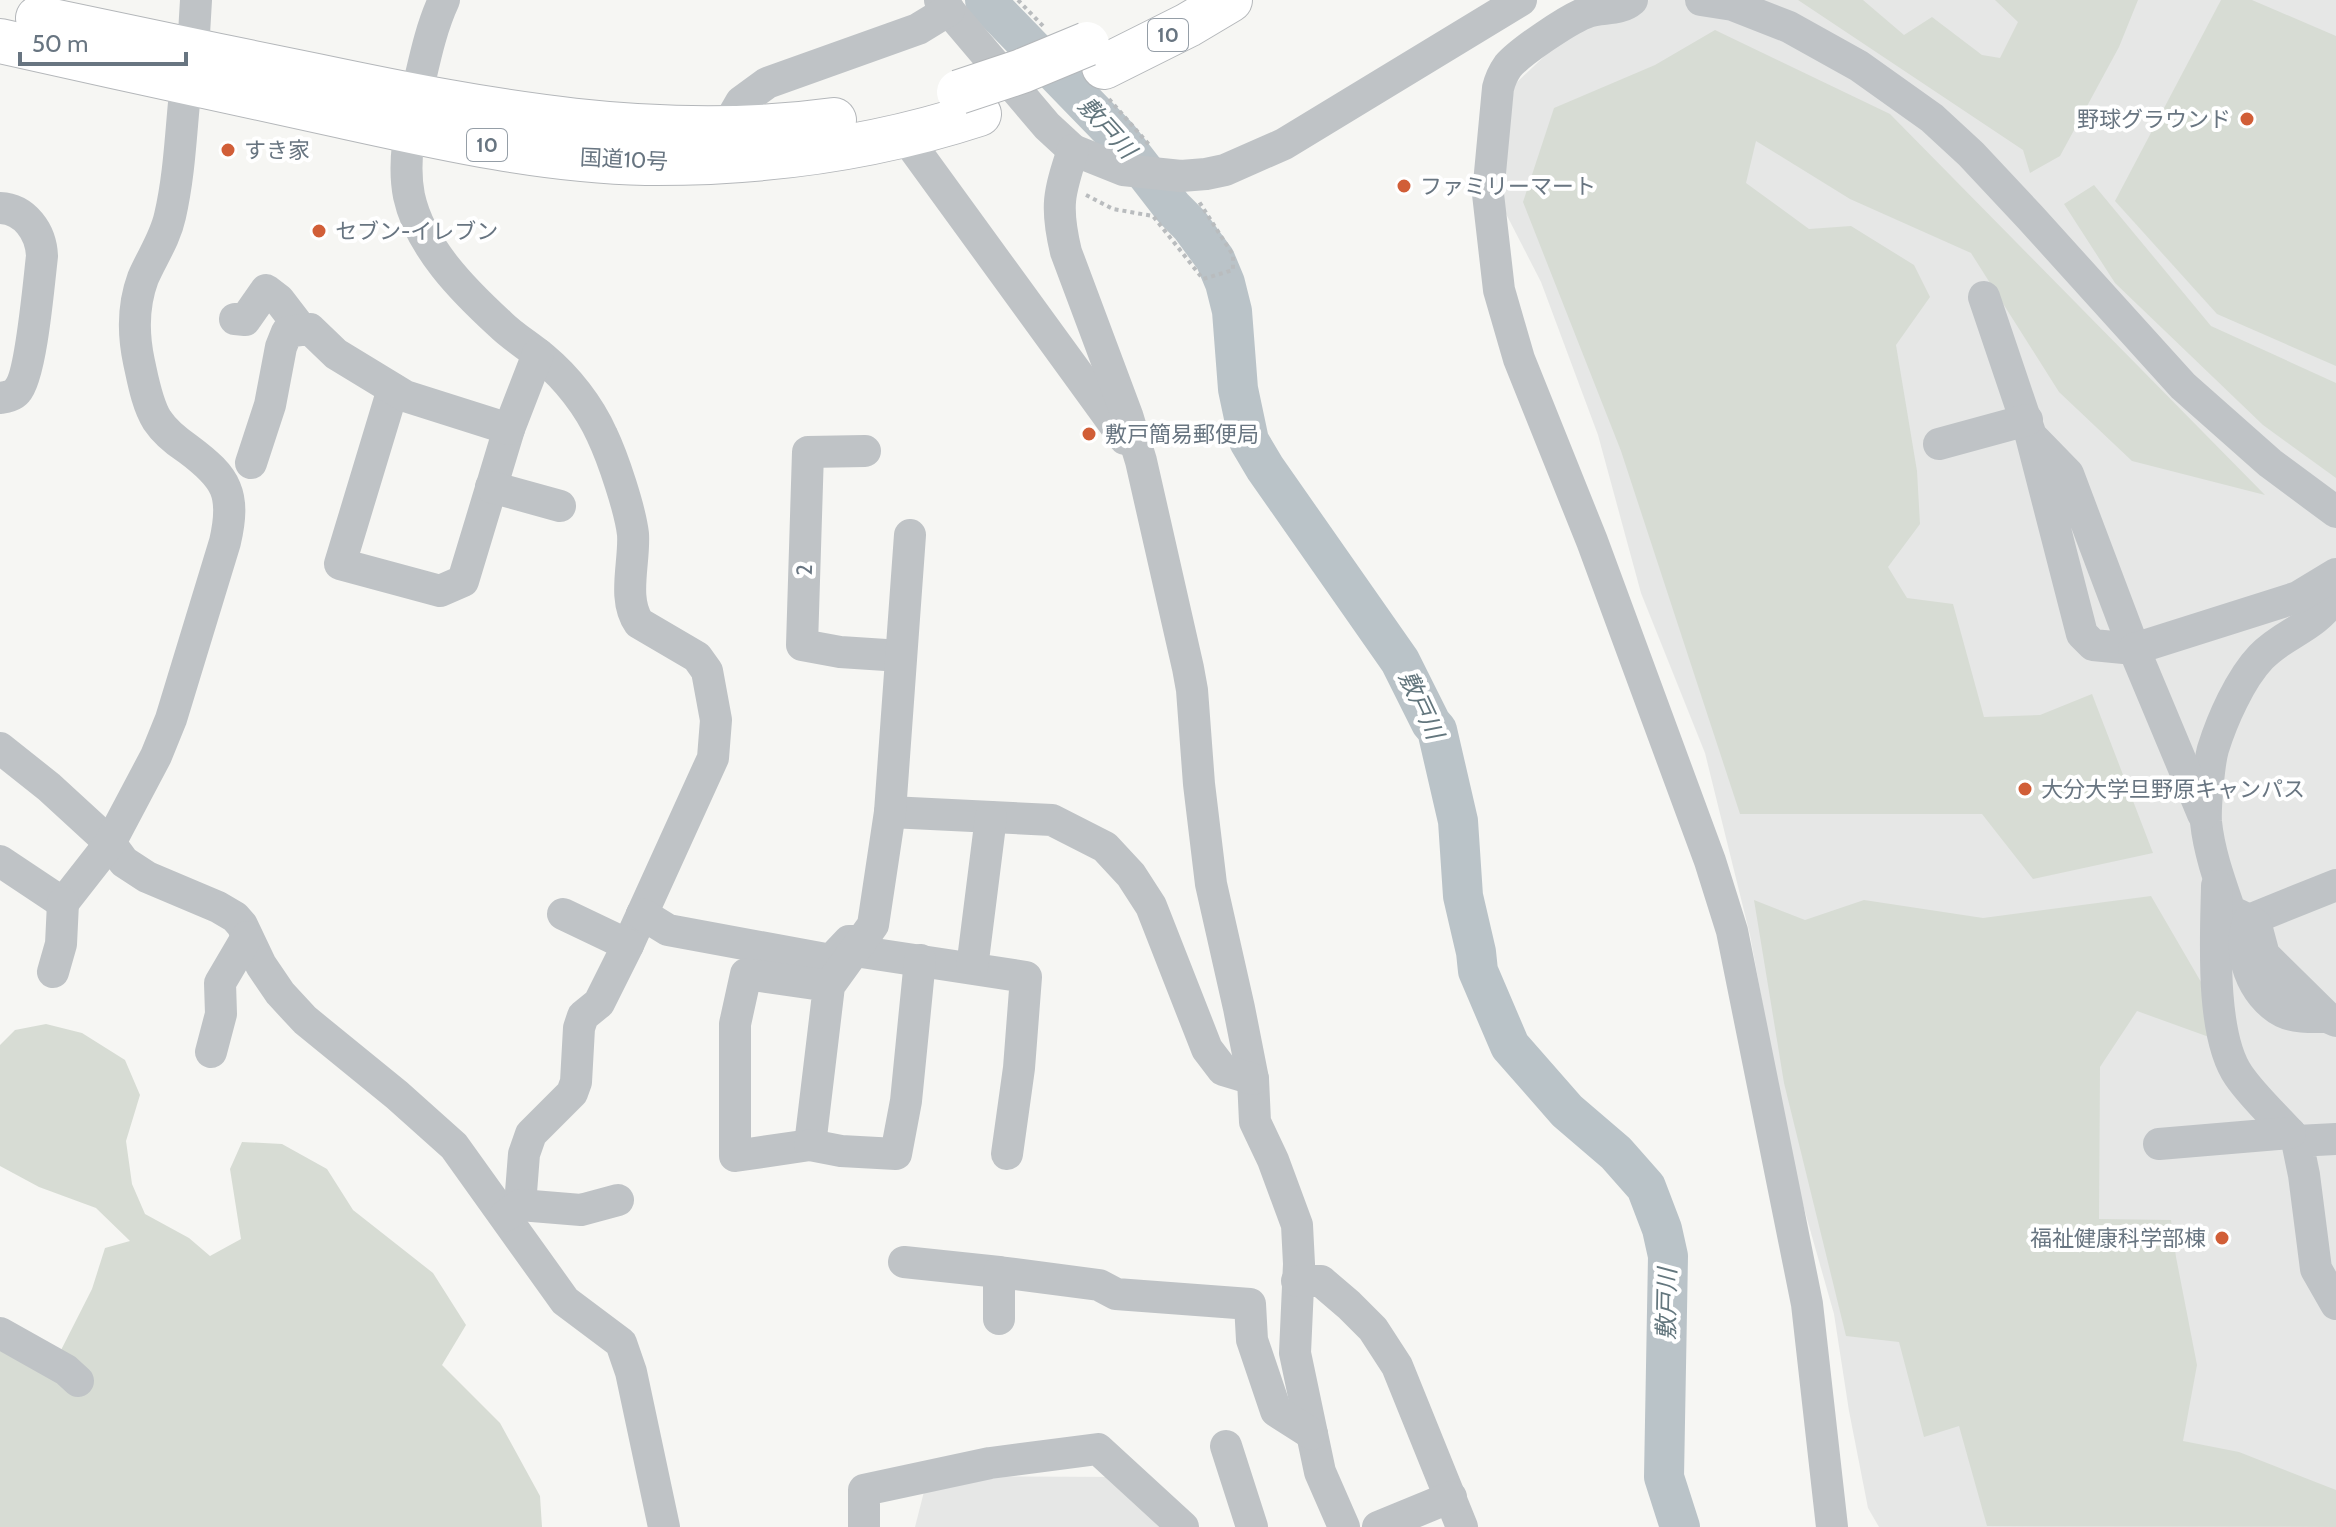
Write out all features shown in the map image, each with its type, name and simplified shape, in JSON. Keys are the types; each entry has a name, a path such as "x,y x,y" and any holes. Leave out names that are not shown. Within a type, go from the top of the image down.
{"highway":[{"name":"国道10号","path":"1095,56 1173,0"},
{"name":"国道10号","path":"0,41 189,67 413,114 546,154 645,163 706,162 767,158 904,135 969,103 1022,71 1095,56 1188,25 1230,0"},
{"name":"国道10号","path":"0,10 189,67"},
{"name":"国道10号","path":"413,114 549,119 645,127 726,128 804,124 897,108 969,103"}],"street":[{"path":"53,972 61,944 63,903 110,843 156,756 171,719 231,515 231,503 223,483 201,459 169,434 152,412 136,342 135,314 143,278 165,233 175,190 196,0"},
{"path":"444,0 428,43 413,114 408,168 409,196 414,213 428,242 455,279 500,325 558,372 598,425 610,453 633,533 631,601 635,617 639,623 697,657 707,671 716,720 713,758 599,1003 583,1016 579,1028 576,1082 572,1093 531,1134 513,1211"},
{"path":"726,128 741,102 767,83 918,29 945,5 1047,126 1073,150 1123,170 1163,176 1206,174 1225,170 1284,144 1521,0"},
{"path":"1632,0 1623,6 1583,13 1525,50 1506,68 1498,88 1488,177 1495,267 1519,359 1592,541 1710,861 1732,931 1807,1304 1832,1527"},
{"path":"1701,0 1733,5 1789,27 1859,66 1932,118 1971,154 2183,386 2270,463 2336,512"},
{"path":"904,135 1141,461"},
{"path":"1073,150 1058,207 1066,252 1141,461 1192,690 1211,884 1253,1079 1255,1122 1297,1225 1299,1264 1295,1353 1320,1472 1344,1527"},
{"path":"0,208 21,214 34,228 42,256 27,365 17,392 0,398"},
{"path":"235,319 245,320 266,290 279,300 302,330"},
{"path":"1984,297 2029,428 2082,634 2093,645 2134,649 2298,597 2336,574"},
{"path":"251,463 270,405 281,347 287,332 302,330 310,329 336,354 420,402 509,429"},
{"path":"393,389 340,564 440,591 463,581 509,429 538,354"},
{"path":"1939,444 2029,428"},
{"path":"2029,428 2068,474 2134,649 2206,821 2217,873 2230,911 2256,925 2264,955 2331,1019"},
{"name":"2","path":"865,451 808,452 802,645 840,652 901,656"},
{"path":"491,487 560,506"},
{"path":"810,1145 829,986 873,925 890,812 910,535"},
{"path":"2206,821 2212,751 2234,698 2260,658 2333,605"},
{"path":"0,748 49,787 110,843 124,862 147,877 227,912 242,925 261,965 293,1007 454,1146 513,1211 547,1279 565,1301 621,1343 631,1372 664,1527"},
{"path":"890,812 1052,820 1105,847 1131,875 1151,906 1207,1049 1223,1070 1253,1079"},
{"path":"972,968 991,817"},
{"path":"0,861 63,903"},
{"path":"2217,873 2218,996 2224,1047 2238,1075 2294,1137 2304,1175 2316,1269 2336,1304"},
{"path":"2249,920 2336,885"},
{"path":"563,914 628,945"},
{"path":"642,914 668,930 831,960 849,941 920,960 1026,977 1019,1068 1007,1154"},
{"path":"211,1052 221,1014 220,983 247,937"},
{"path":"829,986 746,974 735,1024 735,1156 810,1145 841,1151 896,1154 906,1101 920,960"},
{"path":"2159,1144 2294,1137 2336,1139"},
{"path":"513,1211 581,1210 618,1200"},
{"path":"904,1262 1099,1285 1116,1294 1250,1304 1252,1340 1276,1411 1312,1434"},
{"path":"999,1272 999,1319"},
{"path":"1297,1281 1321,1281 1373,1329 1397,1366 1457,1512 1378,1527"},
{"path":"0,1333 66,1370 78,1381"},
{"path":"1226,1446 1252,1527"},
{"path":"864,1527 864,1490 990,1463 1098,1449 1183,1527"}],"path":[{"path":"1062,183 1113,209 1153,216 1203,279 1233,270 1233,255 1203,205"}],"shaded area":[{"name":"大分大学旦野原キャンパス","path":"1649,0 2336,0 2336,1527 1879,1527 1868,1508 1834,1314 1792,1166 1750,935 1705,753 1641,593 1598,435 1541,282 1501,204 1514,85 1572,30"},
{"path":"1798,0 1863,0 1904,35 1932,17 1982,55 2000,58 2018,22 1995,0 2138,0 2119,47 2060,156 2030,173 2023,150"},
{"name":"野球グラウンド","path":"2221,0 2252,0 2336,36 2336,366 2217,314 2115,201"},
{"path":"1715,30 1890,114 2265,495 2132,461 2059,392 1971,253 1850,199 1756,141 1746,183 1809,229 1851,226 1914,265 1930,297 1896,345 1917,471 1920,524 1888,567 1907,598 1953,604 1984,717 2040,715 2092,694 2153,853 2033,879 1982,814 1740,814 1621,451 1523,202 1554,108 1655,65"},
{"path":"2094,185 2211,326 2336,383 2336,478 2263,425 2115,283 2064,204"},
{"path":"2151,896 2208,994 2209,1037 2137,1011 2100,1067 2099,1219 2171,1220 2197,1365 2183,1441 2239,1452 2336,1490 2336,1527 1987,1526 1959,1426 1924,1437 1899,1342 1846,1336 1784,1083 1754,900 1805,920 1864,900 1983,918"},
{"path":"46,1024 82,1033 125,1060 140,1095 126,1141 132,1184 145,1214 189,1238 210,1256 241,1239 230,1169 242,1142 282,1144 327,1169 353,1210 433,1273 466,1325 442,1365 500,1423 540,1496 542,1527 0,1527 0,1344 58,1356 92,1289 105,1248 130,1241 96,1208 39,1187 0,1166 0,1045 15,1030"},
{"path":"928,1476 1128,1477 1183,1527 915,1527"}],"waterway":[{"name":"敷戸川","path":"985,0 1118,137 1215,259 1232,311 1238,389 1249,441 1400,661 1437,730 1458,821 1463,896 1478,971 1510,1046 1567,1111 1616,1153 1646,1187 1662,1229 1668,1256 1664,1477 1680,1527"}],"place":[{"name":"野球グラウンド","path":"2247,119"},
{"name":"すき家","path":"228,150"},
{"name":"ファミリーマート","path":"1404,186"},
{"name":"セブン-イレブン","path":"319,231"},
{"name":"敷戸簡易郵便局","path":"1089,434"},
{"name":"大分大学旦野原キャンパス","path":"2025,789"},
{"name":"福祉健康科学部棟","path":"2222,1238"}]}
